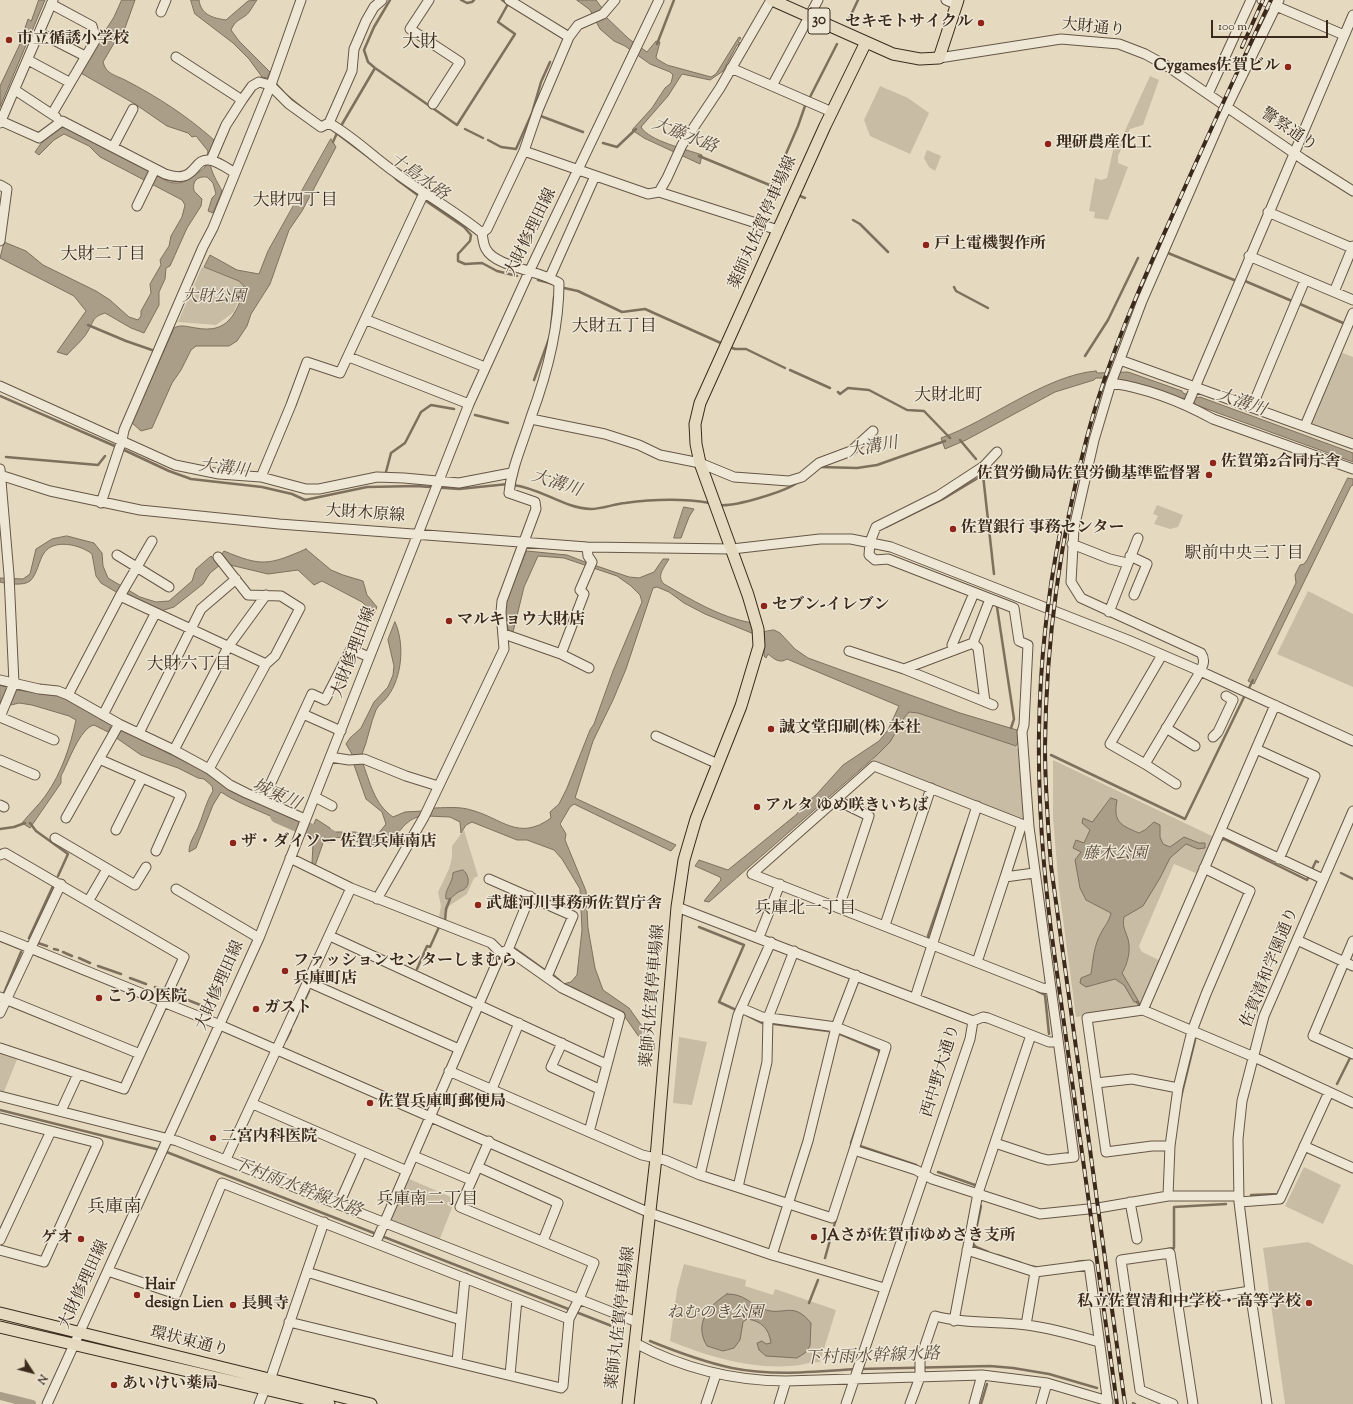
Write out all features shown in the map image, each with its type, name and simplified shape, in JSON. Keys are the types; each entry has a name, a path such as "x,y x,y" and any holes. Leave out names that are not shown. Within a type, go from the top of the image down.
{"main road":[{"name":"30","path":"772,0 866,42"},
{"path":"866,42 893,54 920,59 939,58 957,2"},
{"name":"薬師丸佐賀停車場線","path":"628,1404 656,1158 677,907 687,846 741,706 760,646 756,618 700,463 696,444 695,424 700,403 832,112 866,42"},
{"name":"環状東通り","path":"0,1313 79,1332 267,1384 329,1404"},
{"name":"環状東通り","path":"0,1327 74,1345 371,1404"}],"street":[{"path":"161,12 166,0"},
{"path":"101,503 124,430 203,247 213,228 270,85 301,0"},
{"path":"325,125 352,71 354,49 366,21 374,8 382,0"},
{"path":"429,0 410,29 460,62 433,104"},
{"path":"509,0 569,37"},
{"path":"482,234 487,229 524,151 538,110 569,37 578,25 604,14 615,0"},
{"name":"大財修理田線","path":"47,1404 259,938 417,533 485,367 659,0"},
{"path":"659,192 682,145 772,0"},
{"path":"772,86 818,0"},
{"path":"946,0 957,2"},
{"path":"1208,94 1251,0"},
{"path":"1262,0 1277,3 1344,35"},
{"path":"52,114 69,82 96,39 92,26 52,2 40,33 0,122 39,138 59,125 62,121"},
{"path":"1145,764 1200,671 1204,658 1201,653 1081,598 1075,591 1071,582 1072,544 1079,498 1111,383 1142,301 1227,107 1277,3"},
{"path":"1190,397 1353,15"},
{"path":"40,33 85,56"},
{"name":"大財通り","path":"939,58 1061,40 1119,44 1145,54 1167,66 1208,94"},
{"path":"176,57 242,100"},
{"path":"28,60 69,82"},
{"path":"731,68 832,112"},
{"path":"208,160 226,126 252,86 259,82 270,85 289,104 363,146 394,172 468,222 482,234 485,248 492,256 529,272 550,276 559,283 557,327 531,419 511,472 509,493 535,502 536,509 502,601 501,612 504,634 504,649 426,813 377,899"},
{"path":"15,90 62,121 113,147 155,171 177,178 188,176 202,161 208,160 235,173"},
{"name":"警察通り","path":"1208,94 1293,153 1353,191"},
{"path":"113,147 133,109"},
{"path":"524,151 648,194 659,192 778,230"},
{"path":"137,206 155,171"},
{"path":"550,276 595,176"},
{"path":"0,185 7,189 1,239"},
{"path":"261,476 291,406 306,362 340,373 349,358 367,320 424,193"},
{"path":"1268,212 1353,247 1334,292"},
{"path":"1249,256 1353,300"},
{"path":"1252,407 1306,280"},
{"path":"1305,426 1353,313"},
{"path":"367,320 485,367"},
{"path":"349,358 469,404"},
{"path":"1120,360 1190,397 1213,419 1353,469"},
{"path":"1111,383 1252,407 1353,444"},
{"path":"0,386 176,465 194,470 261,476 306,489 319,489 377,477 459,482 511,472"},
{"path":"531,419 605,434 639,445 660,455 700,463 734,477 789,481 802,476 819,463 851,451 873,431"},
{"path":"995,1143 1048,1160 1074,1157 1034,873 1025,826 1022,732 1024,725 1028,645 1019,641 1014,608 888,559 875,560 869,555 870,542 876,527 938,496 984,466 997,452"},
{"path":"0,473 3,536 10,586 13,684 3,706 0,717 54,740"},
{"name":"大財木原線","path":"0,473 50,491 101,503 140,510 278,524 525,541 588,547 732,549 820,539 851,539 870,542 891,547 1162,655 1353,741"},
{"path":"1109,612 1138,538"},
{"path":"68,695 125,586 152,542"},
{"path":"1072,544 1110,559 1129,560 1147,564 1134,595"},
{"path":"561,654 584,594 580,590 592,562 588,556 588,547"},
{"path":"117,555 169,587"},
{"path":"209,769 266,664 275,656 300,608 281,596 248,595 218,557"},
{"path":"139,733 192,630 201,609 236,580"},
{"path":"952,645 974,593"},
{"path":"120,596 155,614 266,664"},
{"path":"174,750 228,647 266,596"},
{"path":"904,669 973,642 990,599"},
{"path":"103,715 155,614"},
{"path":"504,634 561,654 589,668"},
{"path":"849,651 904,669 989,704 978,648 973,642"},
{"path":"263,800 312,694 325,700 351,649 369,657"},
{"path":"1162,655 1110,744 1176,784"},
{"path":"0,680 39,689 58,691 68,695 119,724 174,750 209,769 230,785 305,819"},
{"path":"1213,737 1218,732 1230,698 1240,689"},
{"path":"1143,1010 1275,705"},
{"path":"303,714 341,731"},
{"path":"66,818 119,724"},
{"path":"1166,728 1195,746"},
{"path":"656,736 718,764"},
{"path":"1256,749 1315,776 1279,859"},
{"path":"330,757 349,760 364,759 406,776 438,786"},
{"path":"99,759 181,795 156,851"},
{"path":"0,760 35,775"},
{"path":"1025,826 874,766 752,874 1042,988 1050,989"},
{"path":"116,830 142,778"},
{"path":"885,925 930,788"},
{"path":"315,797 332,806"},
{"path":"836,800 869,816 839,907"},
{"path":"915,998 977,806"},
{"name":"佐賀清和学園通り","path":"1268,1404 1250,1291 1238,1199 1238,1140 1242,1101 1264,1016 1353,811"},
{"path":"977,962 1005,877 1025,826"},
{"path":"1220,831 1323,879"},
{"path":"55,838 135,885 146,867"},
{"path":"0,855 5,853 184,956 124,1089 0,1048"},
{"path":"290,858 351,888 490,943 547,977 562,988 620,1016 589,1132"},
{"path":"1168,1196 1170,1146 1178,1088 1192,1031 1206,994 1250,891 1204,868"},
{"path":"89,900 107,869"},
{"path":"1005,877 1034,873"},
{"path":"489,879 573,916 547,977"},
{"path":"0,1013 3,999 61,884"},
{"path":"758,937 780,884"},
{"path":"226,1159 253,1104 351,888"},
{"path":"176,889 259,938"},
{"path":"376,1242 449,1071 530,896"},
{"name":"西中野大通り","path":"677,907 974,1021 970,1039 925,1176 884,1288 855,1378"},
{"path":"0,936 220,1025 489,1141 650,1213 772,1255 884,1288"},
{"path":"330,936 478,1006 519,1023 606,1064"},
{"path":"1297,940 1353,966"},
{"path":"1353,941 1313,1036 1353,1054"},
{"path":"700,1175 740,1008 771,942"},
{"path":"738,1187 767,1062 768,1018 794,951"},
{"path":"772,1255 808,1141 836,1027 856,975"},
{"path":"308,982 459,1049"},
{"path":"3,999 140,1054"},
{"path":"449,1071 642,1155 665,1160 700,1175 832,1218 886,1048 836,1027 768,1018 740,1008"},
{"path":"1170,1146 1152,1146 1106,1152 1087,1018 1143,1010 1254,1057 1353,1103"},
{"path":"974,1021 983,1017 988,1018 1049,1042 1058,1042"},
{"path":"492,1090 519,1023"},
{"path":"954,1321 978,1193 1031,1035"},
{"path":"562,1043 551,1067 600,1089"},
{"path":"62,1111 78,1074"},
{"path":"1096,1084 1132,1079 1178,1088"},
{"path":"854,1150 916,1170 932,1179 1040,1214 1168,1196 1280,1199 1329,1092"},
{"path":"0,1096 62,1111 226,1159 339,1204 383,1224 637,1324"},
{"path":"253,1104 407,1171"},
{"path":"0,1250 44,1262 98,1143 50,1131 1,1122"},
{"path":"0,1240 50,1131"},
{"path":"289,1322 561,1388 563,1386 569,1319 578,1302 594,1262 460,1207 489,1141"},
{"path":"1304,1146 1353,1168"},
{"path":"339,1204 362,1152"},
{"path":"414,1156 471,1180"},
{"path":"478,1167 558,1203 543,1241"},
{"path":"108,1271 176,1294 222,1182 569,1319"},
{"path":"1130,1202 1137,1239"},
{"path":"260,1404 324,1222"},
{"path":"635,1343 686,1365 716,1374 765,1381 982,1375 1047,1383 1108,1402 1089,1265 1035,1272 967,1250"},
{"path":"1173,1404 1140,1390 1121,1260 1170,1253 1193,1404"},
{"path":"307,1272 461,1320"},
{"path":"1026,1325 1035,1272"},
{"path":"457,1362 465,1278"},
{"path":"1177,1302 1250,1291"},
{"path":"510,1375 517,1299"},
{"path":"910,1404 920,1377 920,1360 935,1316 954,1321 1026,1325 1070,1333 1099,1342"},
{"path":"706,1404 716,1374"},
{"path":"974,1404 982,1375"},
{"path":"846,1404 855,1378"},
{"path":"779,1404 786,1380"},
{"path":"1041,1404 1047,1383"}],"green space":[{"path":"1150,76 1159,80 1143,125 1130,129 1118,156 1118,163 1128,167 1108,220 1094,218 1095,212 1089,211 1095,178 1101,180 1107,178 1114,146 1118,146"},
{"path":"880,86 908,98 929,113 910,154 870,136 864,120"},
{"path":"927,150 941,156 935,171 929,167 924,158"},
{"name":"大財公園","path":"202,267 239,281 243,288 234,312 216,325 178,322"},
{"path":"1340,352 1353,357 1353,439 1351,440 1312,425 1311,420"},
{"path":"1157,505 1183,515 1178,527 1170,529 1154,524 1158,516 1153,514"},
{"path":"1308,591 1353,614 1353,687 1277,654"},
{"path":"909,712 918,713 1016,746 1018,750 1024,821 875,764 872,758 888,742"},
{"name":"藤木公園","path":"1053,760 1214,837 1198,874 1174,864 1139,946 1142,952 1161,961 1140,1007 1076,1017 1059,889 1053,818"},
{"path":"464,830 478,876 474,878 467,894 449,906 445,921 438,922 441,906 438,892 449,869 452,857 452,846"},
{"path":"679,1037 707,1042 692,1105 673,1103"},
{"path":"0,1051 18,1057 3,1094 0,1093"},
{"path":"1304,1167 1341,1185 1323,1224 1285,1206"},
{"path":"407,1178 451,1197 452,1208 439,1241 392,1222 389,1219"},
{"name":"私立佐賀清和中学校・高等学校","path":"1308,1242 1353,1265 1353,1404 1285,1404 1263,1248"},
{"name":"ねむのき公園","path":"684,1264 746,1280 745,1286 773,1295 775,1289 836,1310 820,1362 794,1366 744,1363 699,1352 670,1341 677,1290"}],"shaded area":[{"path":"39,0 45,0 0,107 0,86 19,46 28,19 31,21"},
{"path":"122,0 135,0 125,28 120,33 103,62 104,66 111,74 137,86 172,107 214,140 210,162 215,178 222,191 213,213 208,211 212,198 216,194 213,183 207,177 200,177 196,180 194,184 194,191 202,199 201,206 187,228 170,266 166,268 165,279 159,292 159,305 144,333 131,328 105,313 95,318 84,337 67,355 57,352 86,311 74,296 0,258 4,242 26,251 43,265 96,291 110,300 129,317 138,320 141,316 141,311 151,293 150,284 161,265 160,260 169,246 171,236 182,217 185,205 182,200 100,157 89,146 64,134 54,140 39,155 35,152 44,140 51,134 64,127 169,182 180,183 188,180 205,167 208,151 196,136 192,137 188,133 167,126 135,104 79,72 114,17"},
{"path":"191,0 199,0 202,9 208,15 226,20 248,1 257,0 247,15 235,23 231,30 239,41 270,72 267,78 262,77 249,59 233,43 195,14"},
{"path":"577,0 596,0 602,8 604,18 606,17 629,39 647,52 656,41 660,42 656,57 667,65 711,77 716,74 739,37 741,38 738,42 743,44 737,45 723,71 710,80 682,74 668,96 641,127 645,132 660,140 702,155 700,164 644,138 632,130 652,108 665,88 671,83 673,75 670,72 650,64 625,46 614,41 600,29 590,10"},
{"path":"331,139 336,147 302,211 289,230 270,284 251,314 247,326 237,341 229,346 196,346 191,350 181,370 172,383 152,428 141,431 132,423 174,328 182,326 207,329 216,328 223,325 234,314 242,297 245,288 239,281 204,267 210,255 237,270 259,274 268,251"},
{"path":"1096,371 1097,373 1128,372 1182,391 1183,393 1196,398 1200,397 1353,453 1353,462 1196,405 1195,403 1182,398 1179,399 1120,381 1118,378 1096,378 1094,380 1055,392 966,440 945,449 941,438 978,421 1038,389 1077,374"},
{"path":"1348,478 1353,479 1353,485 1351,486 1254,684 1248,681 1296,583 1295,575 1300,565 1304,564 1307,560"},
{"path":"684,507 694,509 689,517 681,538 674,538"},
{"path":"67,536 94,543 102,553 103,566 108,578 140,597 156,602 169,601 192,581 196,569 211,556 220,565 210,573 203,584 174,607 161,611 116,592 101,583 96,576 92,554 81,548 68,544 61,544 48,548 42,556 32,578 27,583 15,584 0,582 0,578 23,579 30,574 36,549 52,539"},
{"path":"306,549 331,570 363,581 367,595 377,607 374,614 362,602 322,581 314,585 298,570 268,574 226,564 221,555 224,551 248,560 265,562 274,561"},
{"path":"527,551 567,555 629,577 639,578 654,572 663,559 669,559 661,575 664,584 695,602 728,617 752,623 754,634 705,614 684,603 669,592 657,587 653,588 626,669 593,741 575,798 676,845 671,851 574,804 570,807 560,824 566,834 565,840 586,891 588,928 595,968 603,990 629,1008 654,1043 654,1050 639,1037 623,1014 574,988 563,984 571,982 577,975 582,930 580,889 562,859 554,850 527,840 517,840 472,822 466,825 461,833 460,822 450,817 427,816 431,808 461,808 471,810 510,826 519,828 529,828 539,825 551,818 550,812 559,804 567,788 642,602 640,595 631,586 617,576 564,558 538,556 524,587 513,632 509,632 504,615 506,602"},
{"path":"395,622 401,650 399,670 396,680 388,696 376,710 362,754 353,756 346,744 361,728 374,702 388,687 393,675 394,666 388,640"},
{"path":"774,630 780,633 795,649 808,658 960,713 1017,730 1019,740 1016,746 918,713 909,712 890,742 877,755 709,902 704,901 721,880 720,877 695,866 699,860 728,870 797,814 801,807 816,795 843,765 879,741 888,730 899,706 787,659 779,661 768,654 766,658 764,656 764,632"},
{"path":"0,685 15,690 58,694 112,724 108,732 94,725 84,732 61,776 61,783 30,828 22,823 43,799 57,777 68,750 76,720 69,716 32,705 19,703 11,705 2,700 0,702"},
{"path":"119,728 205,772 233,792 291,817 295,821 292,828 275,818 238,802 221,792 213,805 196,848 189,852 191,841 213,791 212,786 204,779 198,778 178,768 141,755 115,737"},
{"path":"362,761 373,792 381,806 387,812 393,817 405,812 423,811 421,816 408,822 396,836 380,845 367,844 335,837 328,838 323,843 315,866 312,863 313,844 309,836 316,819 330,828 332,832 355,832 374,836 378,834 386,824 382,812 366,799 353,762"},
{"path":"1111,798 1117,800 1117,818 1119,822 1127,828 1139,833 1154,822 1160,825 1160,837 1163,844 1170,847 1184,837 1199,843 1205,843 1205,848 1198,849 1186,844 1170,858 1143,906 1124,917 1123,920 1128,939 1129,952 1126,965 1122,973 1139,1002 1134,1002 1124,985 1115,979 1086,987 1080,983 1081,978 1091,974 1097,942 1111,913 1086,900 1080,888 1075,860 1081,852 1073,848 1076,840 1084,843 1090,830 1082,823 1083,818 1092,822"},
{"path":"463,870 468,877 466,888 451,898 446,899 446,893 452,880 453,873"},
{"path":"727,1294 733,1294 746,1299 758,1307 770,1311 788,1310 798,1312 811,1323 810,1346 805,1353 797,1358 766,1356 759,1350 757,1343 762,1341 766,1344 771,1343 769,1334 764,1326 747,1319 743,1322 740,1340 734,1348 723,1351 707,1346 703,1338 702,1323 708,1310"}],"waterway":[{"path":"390,0 374,27 364,50 368,62 457,125 515,34 498,22 508,4 502,0"},
{"path":"461,0 467,3 474,0"},
{"path":"657,44 674,0"},
{"path":"849,19 858,0"},
{"path":"809,99 837,44"},
{"path":"532,113 541,82 550,62"},
{"path":"341,126 375,68"},
{"name":"十島水路","path":"276,84 286,95 307,112"},
{"name":"大藤水路","path":"699,156 772,186 798,126 806,103"},
{"path":"488,140 501,147 516,149 532,113 534,113"},
{"path":"538,115 583,132"},
{"name":"十島水路","path":"331,129 375,162"},
{"path":"465,129 483,138"},
{"path":"603,143 617,147 636,129"},
{"name":"十島水路","path":"333,142 337,133"},
{"name":"十島水路","path":"396,179 419,196"},
{"path":"800,196 805,198"},
{"name":"十島水路","path":"423,199 464,227 471,235 470,241 458,254 458,261 465,264 482,263 497,271 517,276"},
{"path":"853,220 860,224 888,252"},
{"path":"1168,253 1234,280"},
{"path":"1085,356 1108,320 1138,258"},
{"name":"十島水路","path":"538,280 554,284"},
{"path":"1245,281 1292,301"},
{"path":"954,287 956,291 988,308"},
{"name":"十島水路","path":"564,288 578,291 622,312 645,309 723,344"},
{"path":"551,329 554,297"},
{"path":"1300,304 1343,323"},
{"path":"88,325 152,350"},
{"path":"534,380 550,336"},
{"name":"十島水路","path":"730,347 735,349 746,349 785,368"},
{"name":"十島水路","path":"790,370 830,388"},
{"name":"十島水路","path":"838,392 840,394 848,388 869,390 907,410 924,411 950,438"},
{"name":"大溝川","path":"0,396 117,447"},
{"path":"386,472 391,453 405,443 421,412 431,405 454,409"},
{"path":"475,415 508,423"},
{"path":"960,440 976,459"},
{"name":"大溝川","path":"820,467 857,468 877,465 945,441"},
{"name":"大溝川","path":"122,449 169,471 191,479 262,487 292,494 305,500 367,487 416,486 459,489 508,484"},
{"path":"6,457 98,465 105,456"},
{"path":"886,527 943,499 983,475 994,574"},
{"name":"大溝川","path":"719,505 736,504 759,498 782,490 798,482"},
{"name":"大溝川","path":"513,485 533,490 561,502 581,508 591,509 657,500 689,500 710,503"},
{"path":"997,607 1014,719 1011,728"},
{"path":"1248,690 1253,680"},
{"path":"1051,755 1185,819 1245,695"},
{"name":"城東川","path":"277,816 323,836 330,836"},
{"path":"0,829 14,827 25,823"},
{"path":"30,823 36,831 68,854 58,876"},
{"path":"930,940 928,936 966,826"},
{"path":"1222,840 1224,839 1307,880 1316,861 1318,862"},
{"path":"1341,873 1353,879"},
{"path":"29,938 53,886"},
{"path":"445,921 446,909 450,899"},
{"path":"417,969 427,946 430,947 439,927"},
{"path":"699,927 744,945 719,1002 734,1009"},
{"path":"38,943 47,946"},
{"path":"514,948 546,971"},
{"path":"54,949 58,950"},
{"path":"4,993 21,952"},
{"path":"63,952 72,956"},
{"path":"79,958 90,963"},
{"path":"98,966 121,974"},
{"path":"315,977 318,970"},
{"path":"553,975 560,981"},
{"path":"130,978 146,984"},
{"path":"155,987 163,990"},
{"path":"301,1008 309,991"},
{"path":"1037,991 1045,995 1049,1034"},
{"path":"175,995 203,1006"},
{"path":"746,1015 762,1023"},
{"path":"293,1024 297,1016"},
{"path":"774,1024 828,1031"},
{"path":"286,1040 291,1030"},
{"path":"840,1034 878,1050 880,1054"},
{"path":"1181,1097 1195,1040"},
{"path":"1337,1084 1350,1058"},
{"name":"下村雨水幹線水路","path":"0,1110 160,1150"},
{"path":"851,1143 858,1123"},
{"path":"860,1146 916,1165"},
{"name":"下村雨水幹線水路","path":"164,1151 622,1330"},
{"path":"938,1172 975,1185"},
{"path":"1251,1195 1278,1194 1279,1191"},
{"path":"1168,1249 1174,1248 1174,1207 1226,1204"},
{"path":"981,1206 973,1244 976,1247 988,1252"},
{"path":"825,1258 836,1219"},
{"path":"997,1255 1021,1263"},
{"path":"1076,1262 1084,1261"},
{"path":"1030,1266 1040,1268"},
{"path":"809,1303 818,1280"},
{"name":"下村雨水幹線水路","path":"650,1341 701,1360 732,1368 778,1373 855,1369"},
{"name":"下村雨水幹線水路","path":"860,1369 990,1366 1049,1374 1097,1388"},
{"path":"981,1404 987,1384"},
{"path":"0,1396 32,1404"}],"railway":[{"path":"1242,47 1263,0"},
{"path":"1125,1404 1051,866 1046,792 1045,747 1048,668 1056,590 1077,475 1095,407 1115,349 1151,263 1271,0"},
{"path":"1060,533 1051,583 1041,682 1039,731 1041,830 1051,930 1117,1404"}],"place":[{"name":"セキモトサイクル","path":"981,23"},
{"name":"市立循誘小学校","path":"9,40"},
{"name":"Cygames佐賀ビル","path":"1288,67"},
{"name":"理研農産化工","path":"1048,144"},
{"name":"戸上電機製作所","path":"926,245"},
{"name":"佐賀第2合同庁舎","path":"1213,463"},
{"name":"佐賀労働局佐賀労働基準監督署","path":"1209,475"},
{"name":"佐賀銀行 事務センター","path":"953,529"},
{"name":"セブン-イレブン","path":"764,606"},
{"name":"マルキョウ大財店","path":"449,621"},
{"name":"誠文堂印刷(株) 本社","path":"771,729"},
{"name":"アルタ ゆめ咲きいちば","path":"757,807"},
{"name":"ザ・ダイソー 佐賀兵庫南店","path":"233,843"},
{"name":"武雄河川事務所佐賀庁舎","path":"478,905"},
{"name":"ファッションセンターしまむら 兵庫町店","path":"285,971"},
{"name":"こうの医院","path":"99,998"},
{"name":"ガスト","path":"256,1009"},
{"name":"佐賀兵庫町郵便局","path":"370,1103"},
{"name":"二宮内科医院","path":"213,1138"},
{"name":"JAさが佐賀市ゆめさき支所","path":"814,1237"},
{"name":"ゲオ","path":"81,1239"},
{"name":"Hair design Lien","path":"137,1295"},
{"name":"私立佐賀清和中学校・高等学校","path":"1309,1303"},
{"name":"長興寺","path":"233,1305"},
{"name":"あいけい薬局","path":"114,1385"}],"district":[{"name":"大財","path":"420,44"},
{"name":"大財四丁目","path":"295,202"},
{"name":"大財二丁目","path":"103,256"},
{"name":"大財五丁目","path":"614,328"},
{"name":"大財北町","path":"948,397"},
{"name":"駅前中央三丁目","path":"1244,555"},
{"name":"大財六丁目","path":"189,666"},
{"name":"兵庫北一丁目","path":"805,910"},
{"name":"兵庫南二丁目","path":"427,1201"},
{"name":"兵庫南","path":"114,1209"}]}
